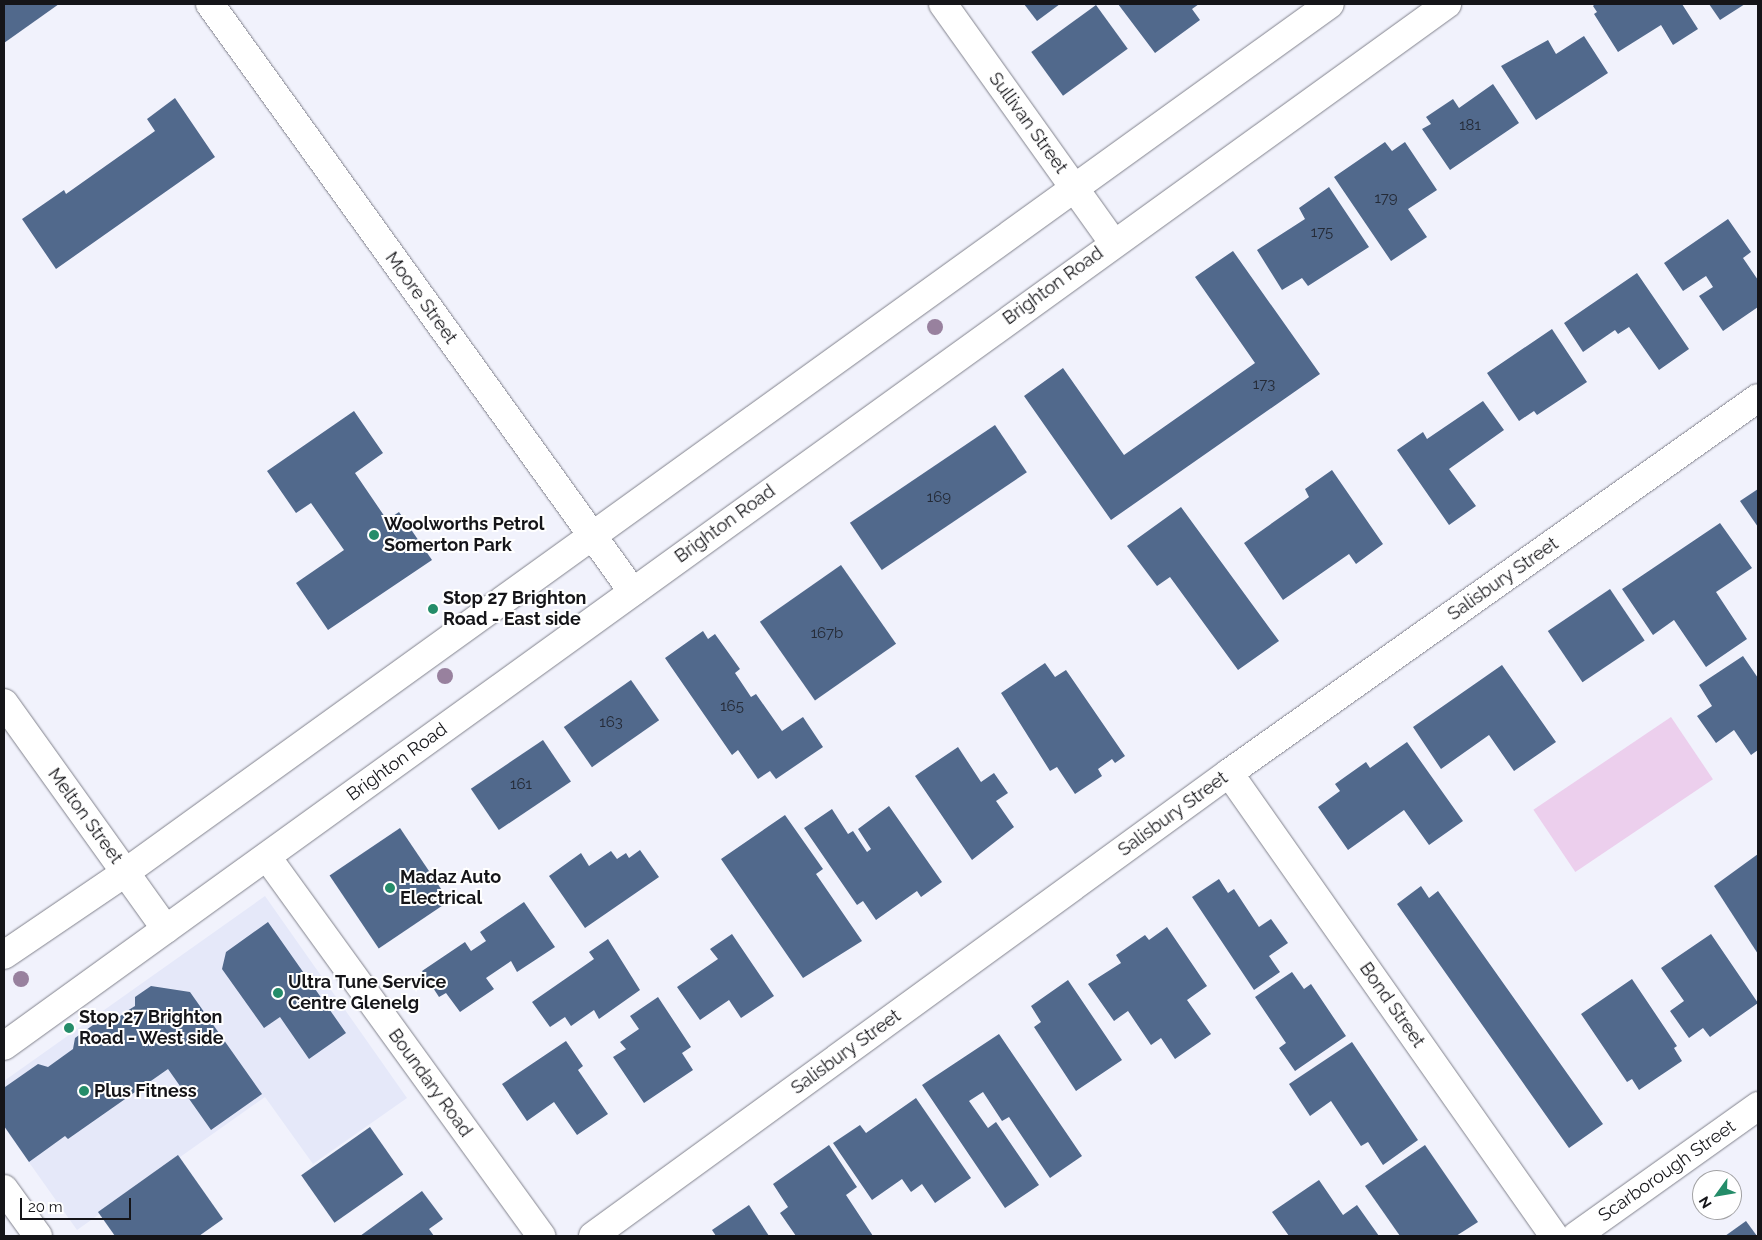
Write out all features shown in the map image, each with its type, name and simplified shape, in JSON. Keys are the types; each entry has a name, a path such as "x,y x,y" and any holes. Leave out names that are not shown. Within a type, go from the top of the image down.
{"street":[{"name":"Moore Street","path":"210,4 632,592"},
{"name":"Sullivan Street","path":"943,4 1113,242"},
{"path":"4,955 126,872 593,537 1073,186 1330,4"},
{"name":"Brighton Road","path":"4,1046 1113,242 1447,4"},
{"name":"Salisbury Street","path":"593,1236 1229,773 1758,398"},
{"name":"Melton Street","path":"4,704 166,929"},
{"name":"Bond Street","path":"1229,773 1554,1236"},
{"name":"Boundary Road","path":"267,856 541,1236"},
{"name":"Scarborough Street","path":"1592,1231 1758,1106"},
{"path":"4,1189 38,1236"}],"shaded area":[{"path":"1671,717 1713,779 1575,872 1533,810"},
{"path":"265,896 407,1098 313,1164 265,1097 77,1230 4,1127 4,1081"}],"building":[{"path":"4,4 59,4 4,43"},
{"path":"1024,4 1060,4 1037,21"},
{"path":"1118,4 1199,4 1192,9 1200,20 1155,53"},
{"path":"1595,4 1682,4 1698,29 1673,45 1661,25 1618,52 1594,14 1597,12 1593,6"},
{"path":"1709,4 1745,4 1720,20"},
{"path":"1096,5 1128,49 1063,96 1031,52"},
{"path":"1584,36 1608,73 1536,120 1501,66 1548,40 1556,54"},
{"path":"1493,84 1519,123 1450,170 1422,129 1431,124 1426,117 1453,99 1459,108"},
{"path":"175,98 215,157 56,269 22,219 64,190 66,194 155,131 147,119"},
{"path":"1385,142 1392,151 1405,142 1437,190 1408,209 1427,237 1391,261 1334,177"},
{"path":"1329,187 1369,247 1308,286 1302,278 1282,290 1257,250 1305,219 1299,208"},
{"path":"1728,219 1751,252 1743,258 1758,280 1758,307 1723,331 1699,296 1713,287 1706,276 1683,291 1664,263"},
{"path":"1233,251 1320,374 1111,520 1024,396 1063,368 1124,455 1255,363 1195,277"},
{"path":"1637,273 1689,349 1659,370 1629,327 1618,334 1615,330 1583,352 1564,323"},
{"path":"1552,329 1587,382 1537,415 1534,411 1519,421 1487,373"},
{"path":"1483,401 1504,430 1449,469 1476,506 1449,525 1397,450 1423,432 1427,439"},
{"name":"Woolworths Petrol Somerton Park","path":"354,411 383,453 355,473 387,520 399,512 432,560 328,630 296,583 344,550 311,503 296,513 267,471"},
{"path":"995,425 1027,472 882,570 850,523"},
{"path":"1332,470 1383,544 1356,564 1349,554 1283,600 1244,543 1309,497 1305,489"},
{"path":"1758,489 1758,527 1740,501"},
{"path":"1181,507 1279,641 1238,670 1170,577 1157,586 1127,546"},
{"path":"1720,523 1752,568 1716,592 1747,639 1706,667 1674,620 1653,635 1622,589"},
{"path":"841,565 896,644 815,700 760,622"},
{"path":"1610,589 1645,640 1582,682 1548,631"},
{"path":"703,631 708,639 715,634 740,669 735,673 751,697 756,694 782,731 803,717 823,747 776,779 770,771 758,779 738,750 732,755 665,658"},
{"path":"1743,656 1758,678 1758,750 1751,755 1734,730 1716,743 1697,716 1712,706 1699,685"},
{"path":"1045,663 1055,677 1066,670 1125,756 1115,763 1112,759 1098,769 1102,776 1075,794 1057,767 1050,771 1001,693"},
{"path":"1502,665 1556,742 1514,771 1489,735 1441,769 1413,727"},
{"path":"631,680 659,720 592,767 564,727"},
{"path":"543,740 571,781 499,830 471,789"},
{"path":"1407,742 1463,821 1429,845 1404,810 1348,850 1318,807 1340,791 1335,784 1366,762 1370,768"},
{"path":"958,747 981,782 994,773 1008,793 996,801 1014,827 972,860 915,776"},
{"path":"889,806 942,882 921,897 917,891 876,920 863,901 857,905 804,828 832,809 848,834 853,831 867,852 871,849 858,829"},
{"path":"785,815 823,869 816,874 862,941 803,978 721,859"},
{"name":"Madaz Auto Electrical","path":"400,828 449,901 379,948 330,876"},
{"path":"640,850 659,877 585,928 549,876 581,853 589,866 611,851 617,859 626,853 629,858"},
{"path":"1758,854 1758,954 1714,886"},
{"path":"1219,879 1228,893 1234,889 1259,927 1271,919 1288,943 1269,956 1280,972 1254,990 1192,897"},
{"path":"1421,886 1429,898 1438,891 1603,1124 1569,1148 1397,904"},
{"path":"524,902 555,947 517,972 511,961 486,978 494,989 460,1012 446,993 439,997 422,971 465,942 471,951 486,941 480,932"},
{"name":"Ultra Tune Service Centre Glenelg","path":"268,922 346,1033 309,1059 280,1017 264,1028 222,969 226,952"},
{"path":"1167,927 1207,986 1187,1000 1211,1034 1175,1059 1161,1038 1151,1045 1128,1011 1114,1021 1088,984 1121,963 1116,955 1145,935 1149,940"},
{"path":"732,934 774,996 741,1018 729,1000 700,1020 677,987 718,959 710,949"},
{"path":"1711,934 1758,1003 1710,1037 1703,1028 1689,1038 1670,1011 1684,1001 1661,968"},
{"path":"608,939 640,990 599,1019 594,1010 571,1026 565,1017 550,1027 532,1002 594,959 589,952"},
{"path":"1292,972 1304,989 1311,984 1346,1036 1295,1071 1279,1048 1286,1043 1255,997"},
{"path":"1632,979 1677,1046 1674,1048 1682,1061 1639,1090 1632,1079 1627,1082 1581,1014"},
{"path":"1068,980 1122,1060 1076,1091 1034,1027 1041,1022 1031,1006"},
{"path":"151,986 190,992 262,1094 211,1130 168,1069 68,1139 65,1136 29,1162 4,1126 5,1087 38,1064 48,1067 73,1049 75,1038 104,1017 114,1021 135,1006 135,997"},
{"path":"658,997 691,1047 682,1053 693,1070 644,1103 613,1057 626,1049 620,1042 639,1029 630,1016"},
{"path":"999,1034 1082,1156 1050,1178 1009,1117 1002,1121 983,1092 969,1101 988,1128 996,1122 1039,1185 1005,1208 922,1085"},
{"path":"566,1041 583,1066 578,1070 608,1114 577,1135 554,1102 527,1121 502,1084"},
{"path":"1352,1042 1418,1140 1383,1165 1368,1142 1361,1146 1331,1101 1310,1116 1289,1084"},
{"path":"916,1098 971,1178 935,1203 922,1184 911,1192 902,1179 872,1200 833,1143 860,1125 866,1133"},
{"path":"370,1127 403,1175 334,1223 301,1175"},
{"path":"829,1145 857,1187 846,1195 873,1236 796,1236 780,1213 788,1207 773,1184"},
{"path":"1425,1145 1478,1222 1456,1236 1400,1236 1365,1186"},
{"path":"178,1155 223,1219 199,1236 115,1236 98,1212"},
{"path":"1319,1180 1343,1215 1357,1205 1379,1236 1289,1236 1272,1212"},
{"path":"422,1191 443,1219 429,1229 434,1236 360,1236"},
{"path":"749,1205 769,1236 716,1236 712,1230"},
{"path":"1746,1221 1757,1236 1725,1236"}],"place":[{"name":"Woolworths Petrol Somerton Park","path":"374,535"},
{"name":"Stop 27 Brighton Road - East side","path":"433,609"},
{"name":"Madaz Auto Electrical","path":"390,888"},
{"name":"Ultra Tune Service Centre Glenelg","path":"278,993"},
{"name":"Stop 27 Brighton Road - West side","path":"69,1028"},
{"name":"Plus Fitness","path":"84,1091"}]}
